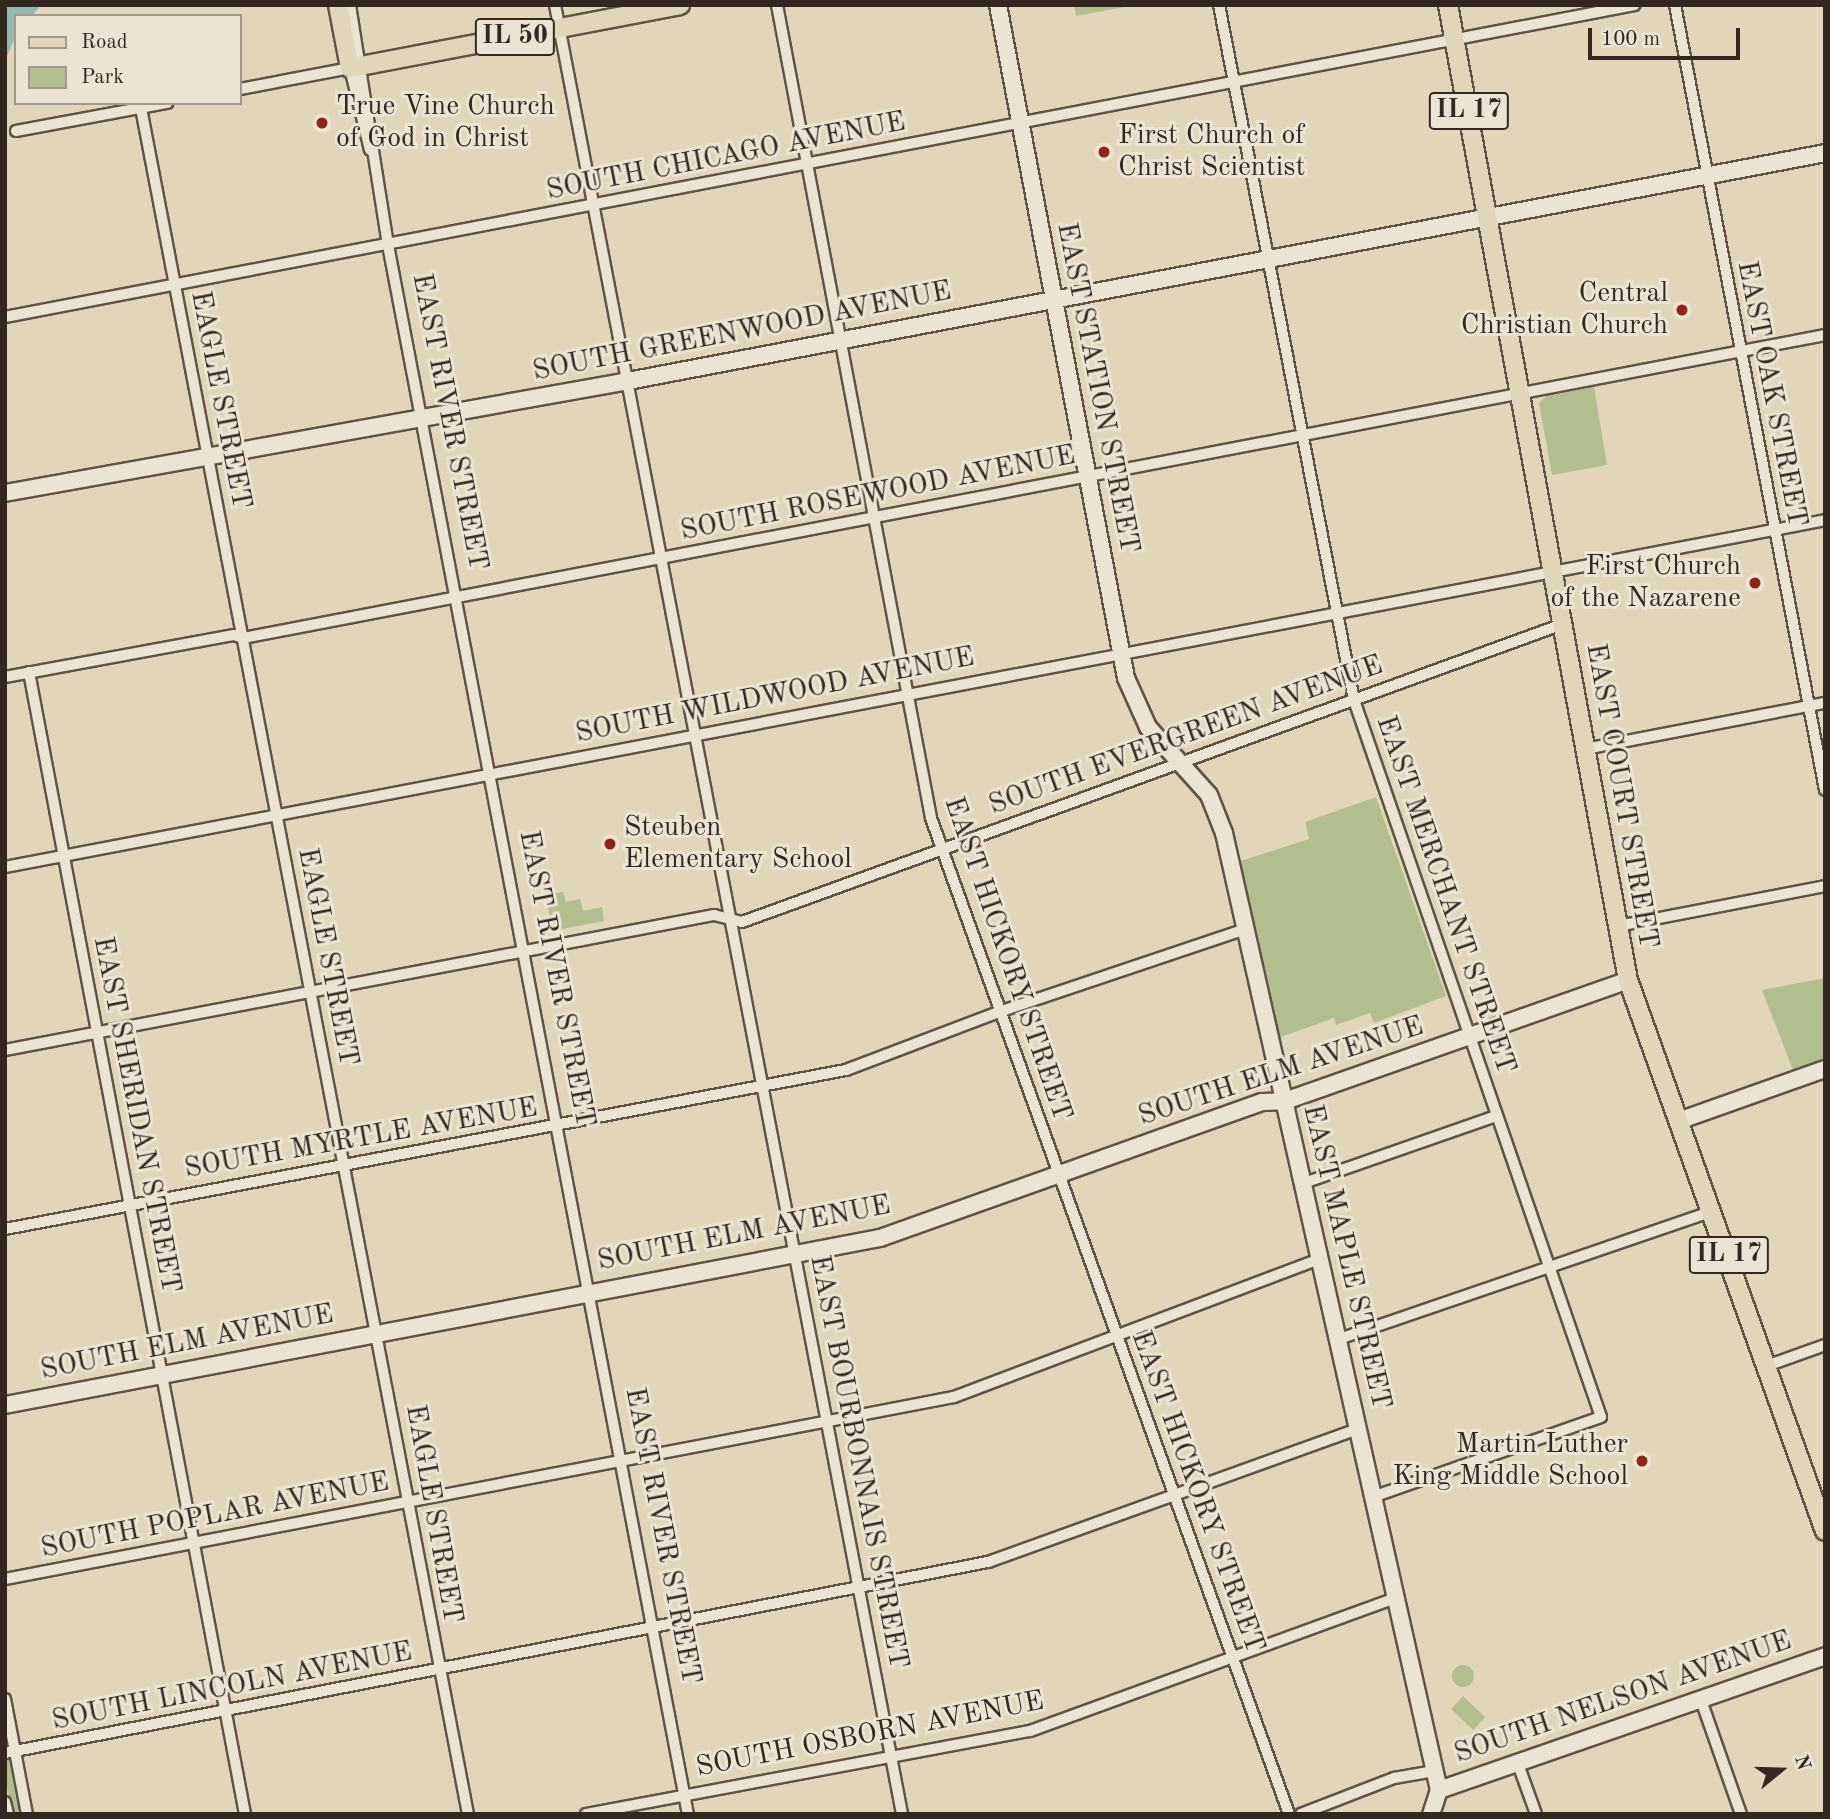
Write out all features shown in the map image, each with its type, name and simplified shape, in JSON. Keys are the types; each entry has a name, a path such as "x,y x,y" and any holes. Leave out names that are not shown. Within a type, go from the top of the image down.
{"main road":[{"name":"EAST RIVER STREET","path":"338,5 356,67"},
{"name":"IL 50","path":"356,67 680,5"},
{"name":"EAST COURT STREET","path":"1448,5 1628,981 1769,1365 1825,1531"}],"street":[{"name":"EAST RIVER STREET","path":"350,5 356,67 388,245 688,1814"},
{"name":"EAST BOURBONNAIS STREET","path":"555,5 902,1814"},
{"name":"EAST HICKORY STREET","path":"777,5 907,692 941,850 1289,1814"},
{"name":"EAST STATION STREET","path":"998,5 1121,654 1140,713 1159,742 1184,761"},
{"name":"EAST MERCHANT STREET","path":"1219,5 1334,610 1354,700 1601,1417 1373,1497"},
{"name":"SOUTH CHICAGO AVENUE","path":"5,317 1455,42 1634,5"},
{"name":"EAST OAK STREET","path":"1675,5 1825,790"},
{"path":"242,89 356,67"},
{"path":"16,131 157,105"},
{"name":"EAGLE STREET","path":"141,108 468,1814"},
{"name":"SOUTH GREENWOOD AVENUE","path":"5,493 208,455 218,457 628,381 1825,153"},
{"name":"SOUTH ROSEWOOD AVENUE","path":"5,677 234,635 243,638 456,598 1825,335"},
{"name":"SOUTH WILDWOOD AVENUE","path":"5,867 907,692 1121,654 1334,610 1553,573 1825,520"},
{"name":"SOUTH EVERGREEN AVENUE","path":"5,1050 311,995 714,915 742,922 1563,624"},
{"name":"EAST SHERIDAN STREET","path":"29,672 61,857 164,1375 246,1814"},
{"path":"1586,748 1825,703"},
{"name":"EAST MAPLE STREET","path":"1184,761 1218,813 1322,1258 1439,1790"},
{"path":"1618,926 1825,886"},
{"name":"SOUTH MYRTLE AVENUE","path":"5,1229 129,1204 345,1167 846,1070 999,1012 1245,929"},
{"name":"SOUTH ELM AVENUE","path":"5,1405 376,1332 795,1256 880,1238 1058,1177 1262,1102 1284,1101 1628,981"},
{"path":"1678,1121 1825,1069"},
{"path":"1304,1183 1496,1116"},
{"path":"1339,1339 1713,1211"},
{"name":"SOUTH POPLAR AVENUE","path":"5,1579 954,1397 1322,1258"},
{"path":"1769,1365 1825,1345"},
{"name":"SOUTH LINCOLN AVENUE","path":"10,1752 439,1671 653,1627 859,1590 988,1562 1358,1429"},
{"name":"SOUTH OSBORN AVENUE","path":"586,1814 892,1759 1030,1731 1395,1598"},
{"name":"SOUTH NELSON AVENUE","path":"1439,1790 1825,1656"},
{"path":"5,1699 10,1752 27,1814"},
{"path":"1701,1700 1741,1814"},
{"path":"1518,1764 1536,1814"},
{"name":"SOUTH NELSON AVENUE","path":"1301,1814 1394,1778 1434,1771"},
{"path":"1431,1814 1439,1790"},
{"path":"5,1802 8,1814"}],"green space":[{"path":"1074,5 1136,5 1076,16"},
{"path":"1594,387 1607,465 1552,475 1539,403 1546,396"},
{"path":"1376,797 1446,996 1374,1023 1370,1013 1336,1025 1334,1018 1278,1038 1235,863 1309,839 1305,822"},
{"path":"563,892 566,902 580,899 583,911 602,907 604,921 552,931 546,895"},
{"path":"1825,978 1825,1058 1793,1070 1762,990"},
{"path":"1463,1665 1471,1668 1474,1676 1471,1684 1463,1687 1455,1684 1452,1676 1455,1668"},
{"path":"1463,1696 1485,1717 1473,1730 1451,1709"},
{"path":"5,1759 12,1761 22,1814 12,1814 5,1776"}],"water":[{"path":"5,5 41,5 34,14 14,14 14,40 5,61"}],"place":[{"name":"True Vine Church of God in Christ","path":"322,123"},
{"name":"First Church of Christ Scientist","path":"1104,152"},
{"name":"Central Christian Church","path":"1682,310"},
{"name":"First Church of the Nazarene","path":"1755,583"},
{"name":"Steuben Elementary School","path":"610,844"},
{"name":"Martin Luther King Middle School","path":"1642,1461"}]}
